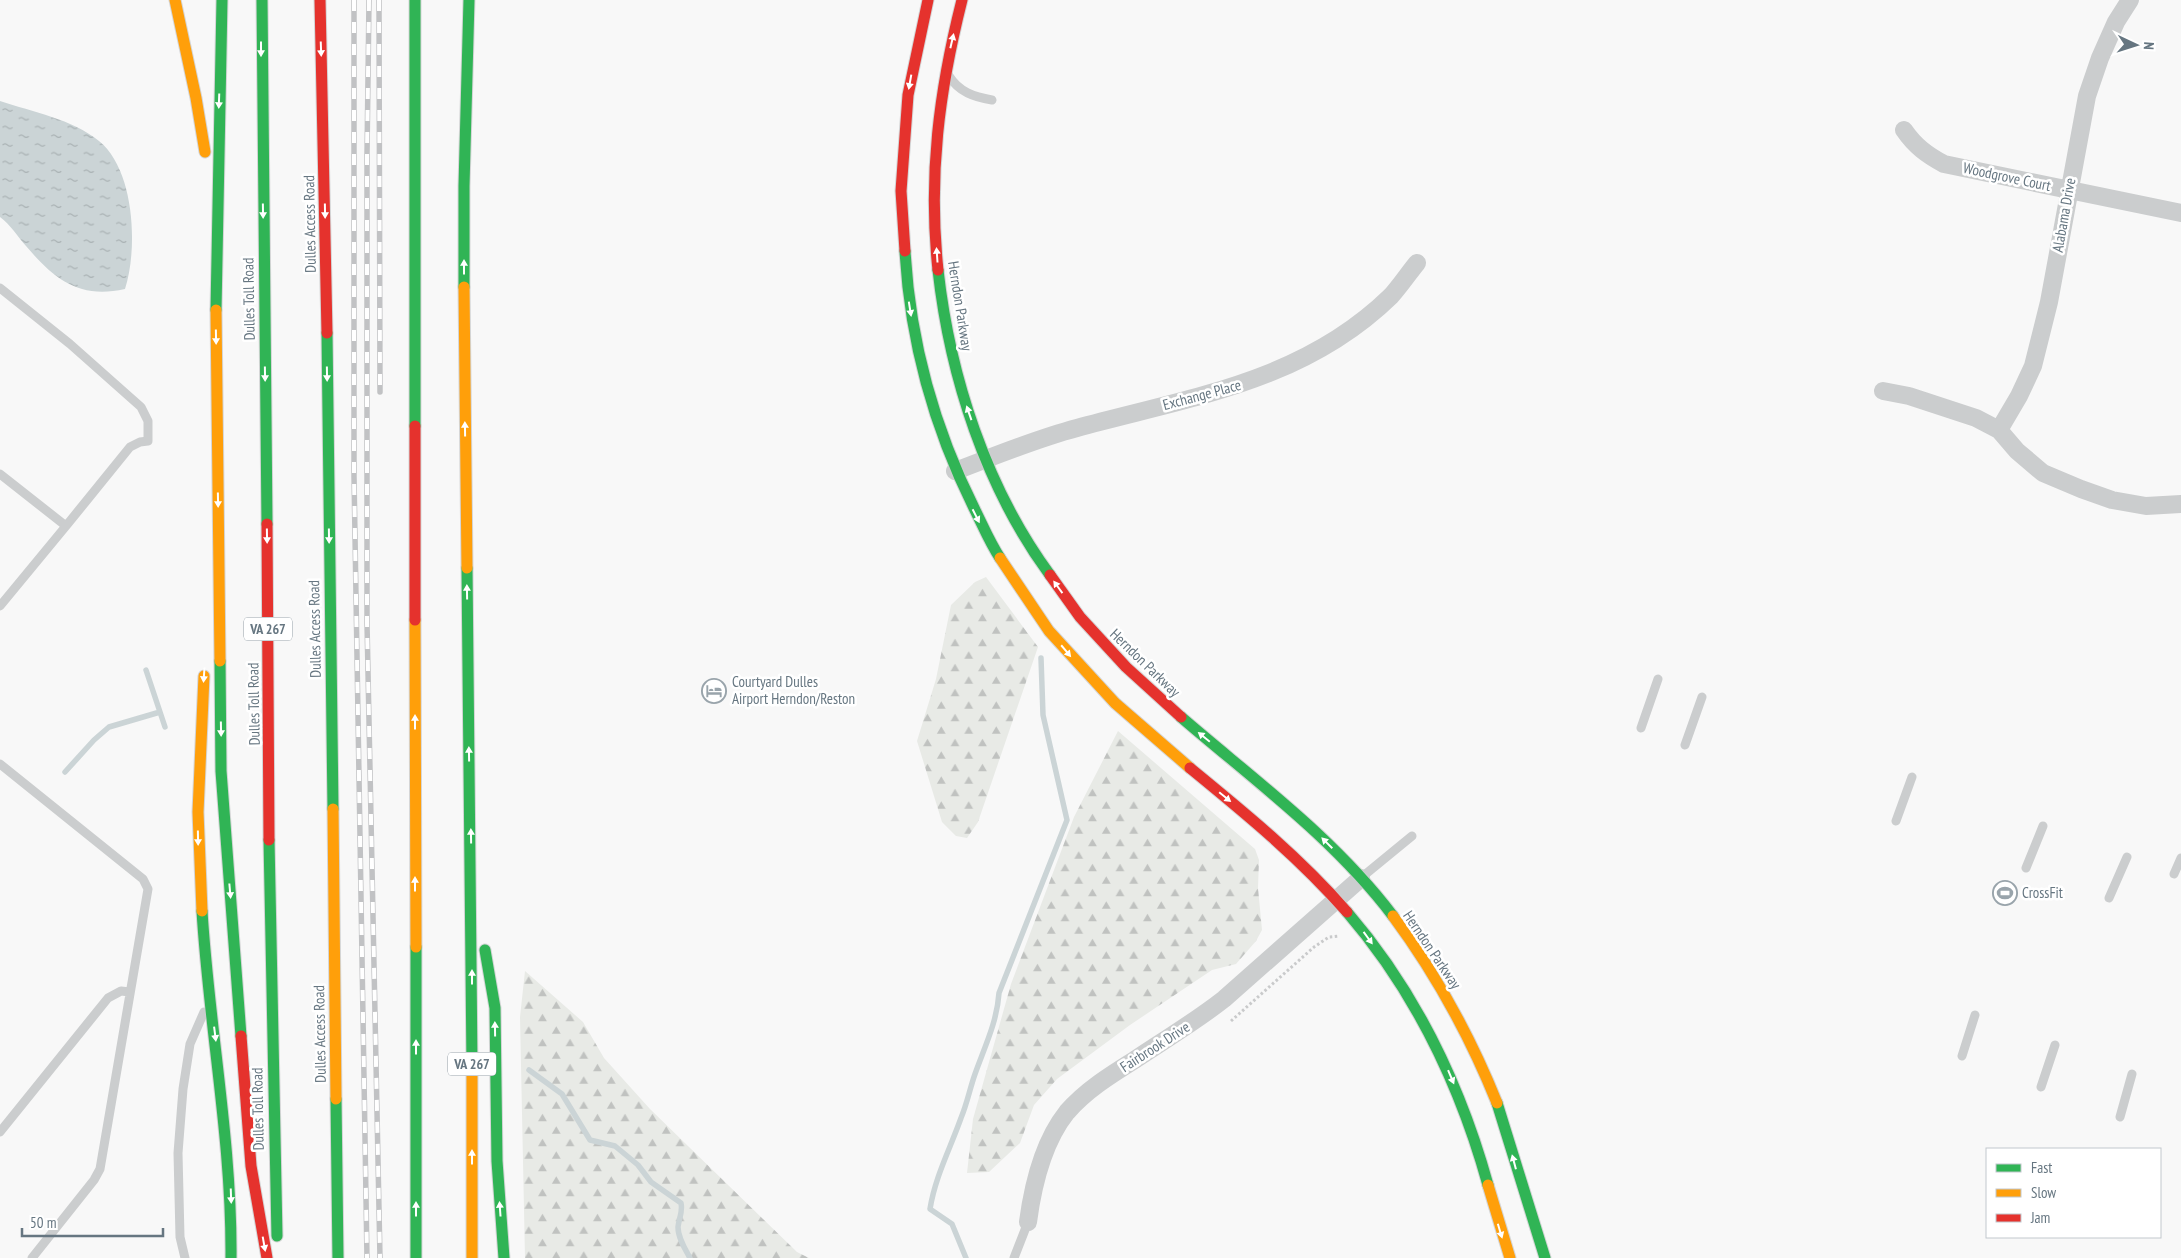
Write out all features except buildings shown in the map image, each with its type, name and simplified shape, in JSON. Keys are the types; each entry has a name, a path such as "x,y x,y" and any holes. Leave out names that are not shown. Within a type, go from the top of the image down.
{"main road":[{"path":"176,0 201,123 206,163"},
{"path":"185,44 187,0"},
{"path":"222,0 216,288 223,806 251,1166 267,1258"},
{"name":"Dulles Toll Road","path":"262,0 270,911 278,1258"},
{"name":"Dulles Access Road","path":"320,0 326,234 338,1258"},
{"path":"415,0 416,1258"},
{"name":"VA 267","path":"469,0 464,176 464,334 471,869 472,1258"},
{"path":"928,0 908,90 902,152 901,229 907,292 919,356 936,418 955,472 978,519 1009,574 1070,656 1140,726 1259,825 1312,874 1337,900 1389,967 1438,1048 1469,1123 1510,1258"},
{"name":"Herndon Parkway","path":"962,0 939,111 934,170 937,263 947,335 963,396 986,459 1009,507 1038,558 1098,639 1178,715 1316,832 1385,906 1424,961 1472,1045 1500,1111 1525,1201 1545,1258"},
{"path":"206,182 216,288"},
{"path":"208,632 219,540"},
{"path":"205,660 199,755 198,838 201,907 230,1177 231,1258"},
{"path":"471,869 495,1008 497,1161 504,1258"}],"street":[{"name":"Alabama Drive","path":"1999,430 2019,396 2033,366 2049,302 2088,96 2108,40 2130,0"},
{"name":"Woodgrove Court","path":"1904,130 1913,143 1927,156 1944,164 2181,213"},
{"name":"Exchange Place","path":"955,472 986,459 1074,429 1248,382 1283,369 1347,332 1391,295 1417,263"},
{"path":"1883,391 1909,396 1976,418 1999,430 2017,451 2043,472 2081,490 2112,500 2146,506 2181,504"},
{"name":"Fairbrook Drive","path":"1028,1222 1034,1188 1042,1161 1056,1129 1076,1102 1110,1076 1202,1016 1224,999 1360,878"}],"lane":[{"path":"946,71 963,91 974,96 992,100"},
{"path":"0,288 70,344 142,407 148,421 148,442 140,442 130,447 0,606"},
{"path":"0,474 66,526"},
{"path":"1640,728 1658,679"},
{"path":"1685,745 1702,697"},
{"path":"0,764 146,884 148,896 98,1174 32,1258"},
{"path":"1896,821 1912,777"},
{"path":"2026,868 2043,826"},
{"path":"1360,878 1412,836"},
{"path":"2109,898 2127,857"},
{"path":"2174,874 2181,858"},
{"path":"0,1132 108,998 121,991 130,992"},
{"path":"185,1258 180,1237 178,1153 183,1089 190,1044 210,998"},
{"path":"1962,1056 1975,1015"},
{"path":"2041,1087 2055,1045"},
{"path":"2120,1117 2132,1074"},
{"name":"Fairbrook Drive","path":"1014,1258 1028,1222"}],"path":[{"path":"1231,1022 1314,947 1329,937 1346,935"}],"green space":[{"path":"986,577 1038,647 978,822 967,838 956,836 942,822 917,741 936,679 951,605 975,582"},
{"path":"1118,731 1255,849 1259,860 1258,888 1262,930 1256,941 1236,964 1212,970 1130,1025 1057,1079 1034,1105 1020,1143 989,1172 967,1173 973,1119 1011,984 1074,817"},
{"path":"525,971 583,1022 604,1058 650,1109 797,1252 809,1258 525,1258 520,1017"}],"water":[{"path":"0,101 77,127 99,141 111,154 120,171 130,211 131,253 125,289 94,291 81,289 69,284 47,268 0,217"}],"waterway":[{"path":"966,1258 952,1224 930,1209 932,1197 990,1034 996,1014 999,993 1067,820 1043,715 1041,658"},
{"path":"146,670 165,727"},
{"path":"65,772 94,740 109,727 160,712"},
{"path":"529,1070 562,1094 590,1140 615,1146 638,1165 651,1182 681,1203 682,1209 678,1231 690,1258"}],"railway":[{"path":"354,0 354,476 367,1258"},
{"path":"369,0 367,155 367,623 380,1258"},
{"path":"379,0 380,392"}],"traffic: fast":[{"path":"216,310 222,0"},
{"path":"262,0 267,524"},
{"path":"415,0 415,426"},
{"path":"464,287 464,186 469,0"},
{"path":"905,251 912,318 927,384 937,417 961,480 1000,558"},
{"path":"938,270 952,351 974,430 1007,506 1027,541 1050,575"},
{"path":"327,333 333,809"},
{"path":"467,568 472,1065"},
{"path":"220,661 221,771 241,1036"},
{"path":"1181,717 1319,835 1370,888 1393,916"},
{"path":"269,840 277,1236"},
{"path":"202,911 228,1171 231,1258"},
{"path":"1347,912 1394,974 1432,1040 1464,1111 1488,1185"},
{"path":"416,947 416,1258"},
{"path":"485,950 495,1008 497,1161 504,1258"},
{"path":"336,1099 338,1258"},
{"path":"1497,1103 1545,1258"}],"traffic: slow":[{"path":"175,0 196,98 205,152"},
{"path":"464,287 467,568"},
{"path":"216,310 220,661"},
{"path":"1000,558 1049,631 1115,703 1190,768"},
{"path":"415,620 416,947"},
{"path":"202,911 198,812 204,676"},
{"path":"333,809 336,1099"},
{"path":"1393,916 1424,960 1451,1006 1487,1078 1497,1103"},
{"path":"472,1065 472,1258"},
{"path":"1488,1185 1510,1258"}],"traffic: jam":[{"path":"320,0 327,333"},
{"path":"905,251 901,191 908,95 928,0"},
{"path":"938,270 934,201 935,167 947,67 962,0"},
{"path":"415,426 415,620"},
{"path":"267,524 269,840"},
{"path":"1050,575 1080,617 1126,667 1181,717"},
{"path":"1190,768 1291,855 1347,912"},
{"path":"241,1036 251,1166 267,1258"}],"place":[{"name":"Courtyard Dulles Airport Herndon/Reston","path":"714,691"},
{"name":"CrossFit","path":"2005,893"}]}
